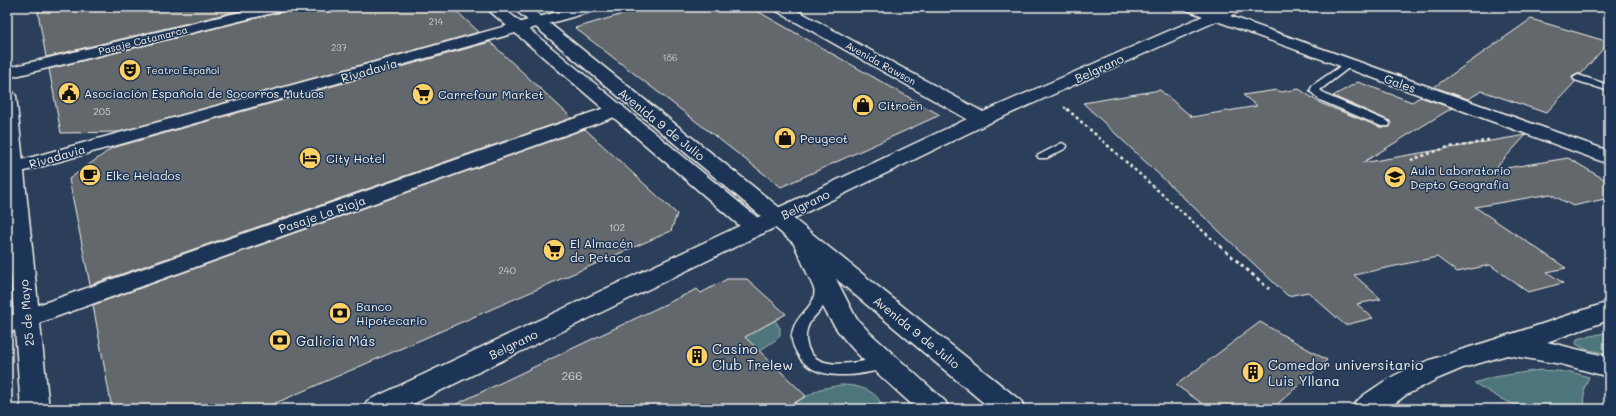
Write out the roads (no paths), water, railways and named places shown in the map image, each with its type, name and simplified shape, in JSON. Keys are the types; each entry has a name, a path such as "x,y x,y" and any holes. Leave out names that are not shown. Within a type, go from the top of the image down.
{"street":[{"name":"Pasaje Catamarca","path":"7,73 280,7"},
{"name":"Avenida 9 de Julio","path":"493,7 616,110 767,223 804,240 1011,409"},
{"name":"Avenida 9 de Julio","path":"520,7 539,22 767,223"},
{"name":"Rivadavia","path":"10,169 592,7"},
{"name":"Avenida Rawson","path":"780,7 982,119"},
{"name":"Gales","path":"1192,7 1609,158"},
{"name":"Belgrano","path":"377,409 982,119 1237,7"},
{"name":"25 de Mayo","path":"7,96 17,321 35,409"},
{"name":"Pasaje La Rioja","path":"17,321 616,110"},
{"name":"Avenida 9 de Julio","path":"804,240 837,308 847,324 860,339 935,409"},
{"path":"1366,409 1396,387 1426,372 1454,361 1506,346 1609,311"},
{"path":"1506,346 1546,350 1609,367"}],"lane":[{"path":"1348,64 1316,87 1315,91 1324,98 1385,124"},
{"path":"1578,78 1609,88"},
{"path":"1043,156 1062,146"},
{"path":"822,278 821,299 818,308 802,323 798,334 802,352 811,362 829,370 885,363"}],"place":[{"name":"Teatro Español","path":"130,70"},
{"name":"Asociación Española de Socorros Mutuos","path":"69,93"},
{"name":"Carrefour Market","path":"423,94"},
{"name":"Citroën","path":"863,105"},
{"name":"Peugeot","path":"785,138"},
{"name":"City Hotel","path":"310,158"},
{"name":"Elke Helados","path":"90,175"},
{"name":"Aula Laboratorio Depto Geografía","path":"1395,177"},
{"name":"El Almacén de Petaca","path":"554,250"},
{"name":"Banco Hipotecario","path":"340,313"},
{"name":"Galicia Más","path":"280,340"},
{"name":"Casino Club Trelew","path":"697,356"},
{"name":"Comedor universitario Luis Yllana","path":"1253,372"}]}
